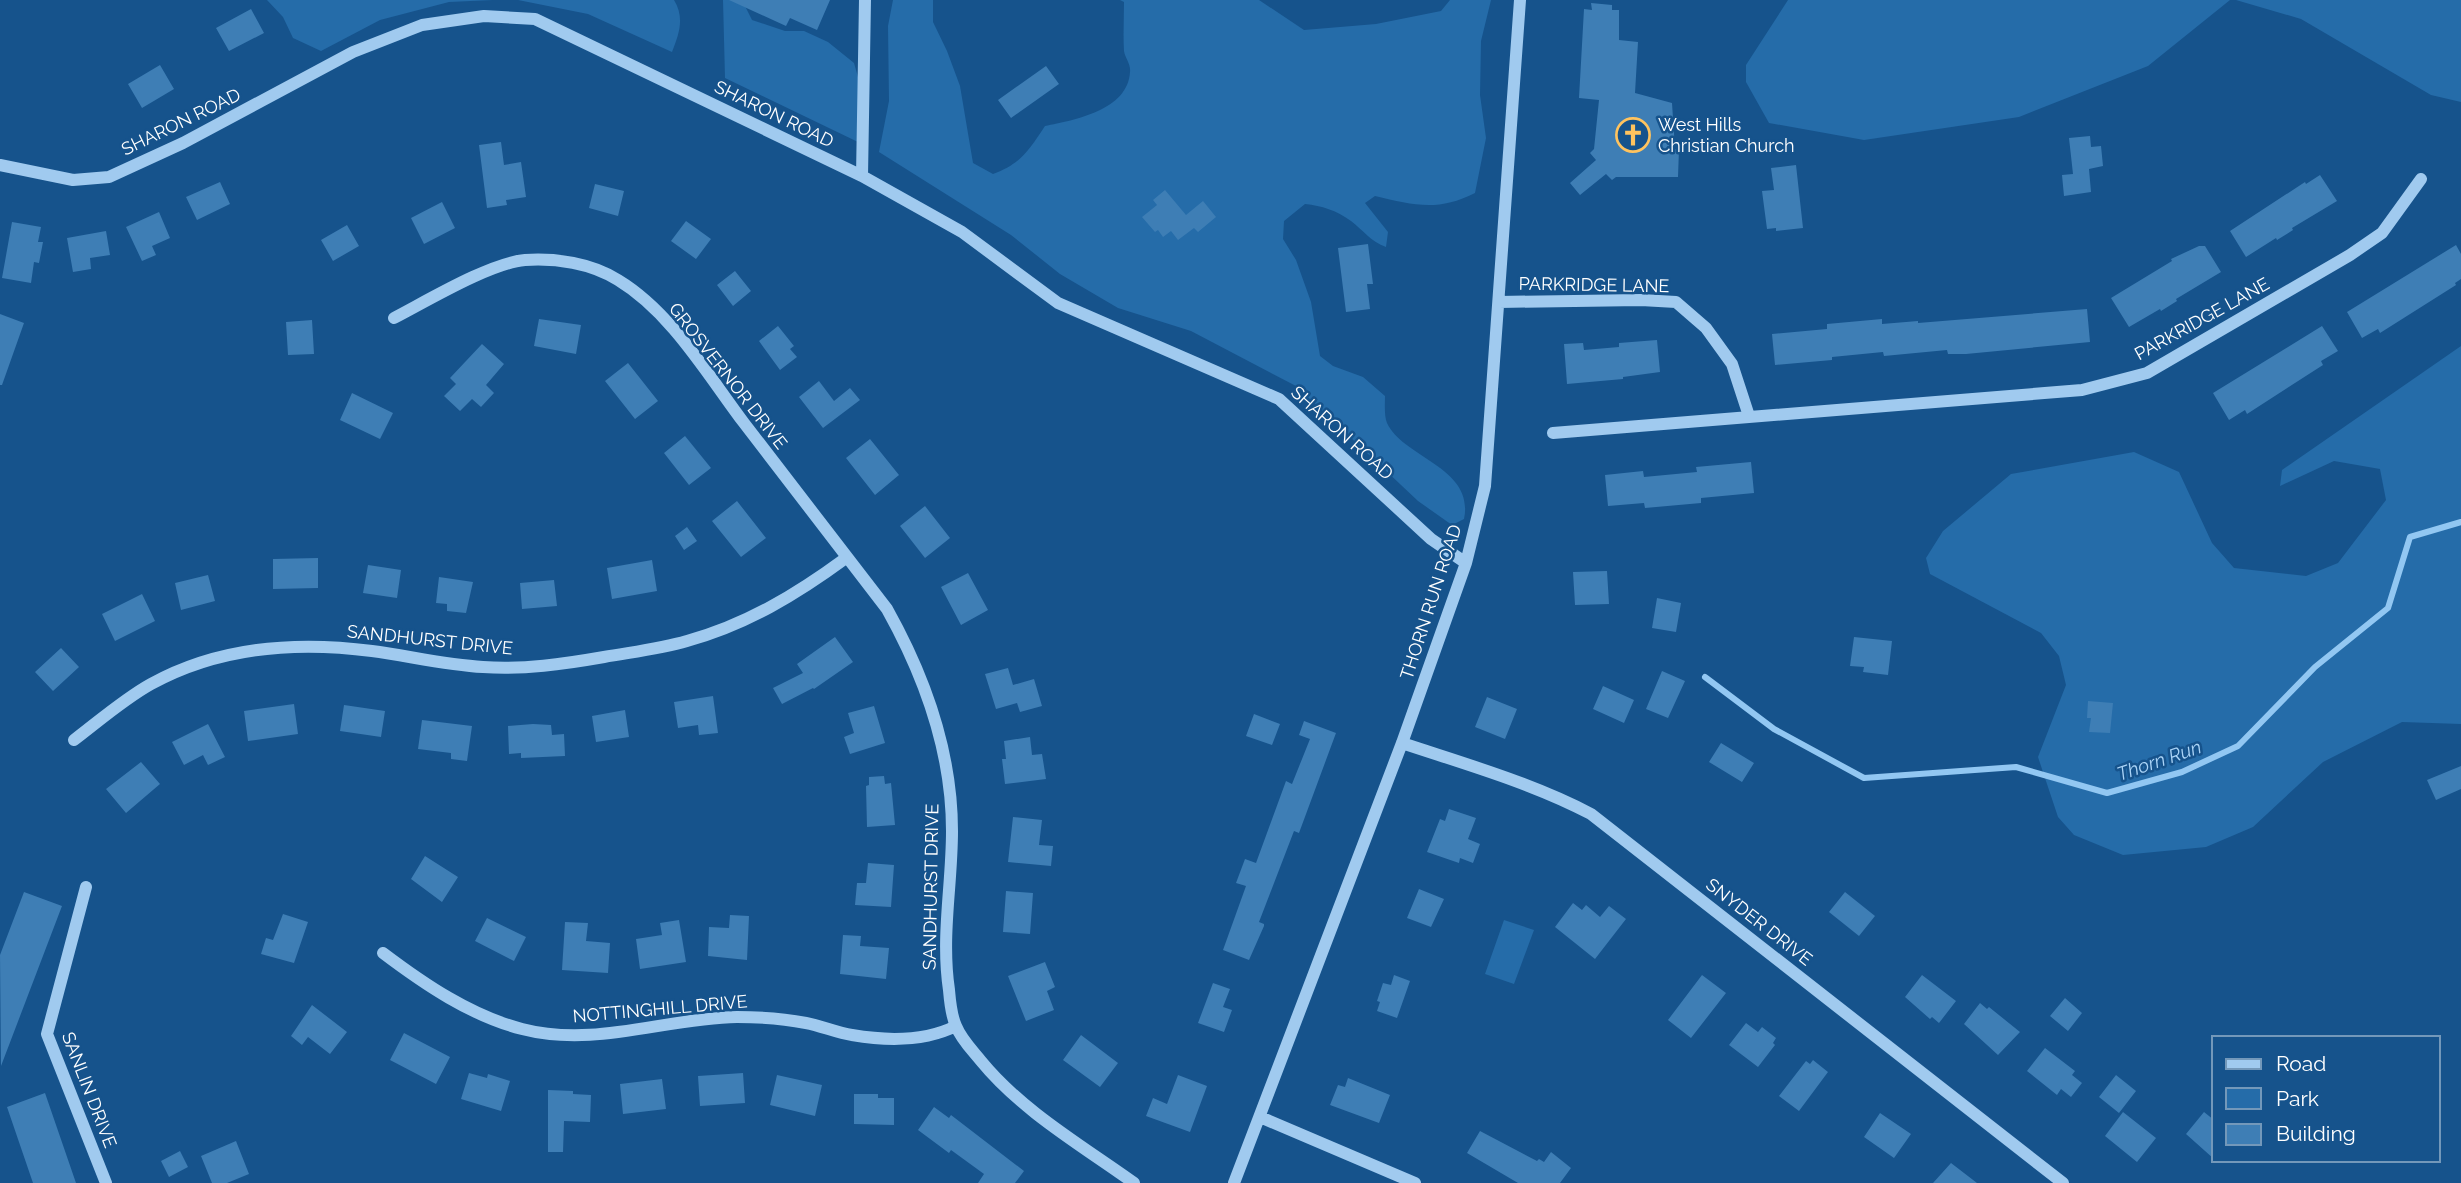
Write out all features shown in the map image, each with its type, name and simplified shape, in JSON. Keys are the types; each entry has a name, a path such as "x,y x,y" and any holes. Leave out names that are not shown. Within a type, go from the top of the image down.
{"street":[{"path":"862,176 864,0"},
{"name":"THORN RUN ROAD","path":"1234,1183 1402,743 1466,563 1485,486 1520,0"},
{"name":"SHARON ROAD","path":"0,165 73,180 108,177 183,143 353,52 422,25 484,16 535,19 862,176 962,232 1058,303 1279,399 1421,530 1466,563"},
{"name":"PARKRIDGE LANE","path":"1553,433 2082,390 2147,373 2350,255 2382,233 2421,179"},
{"name":"GROSVERNOR DRIVE","path":"394,318 485,272 524,260 580,264 616,279 633,290 677,334 846,558"},
{"name":"PARKRIDGE LANE","path":"1499,302 1676,302 1706,328 1732,364 1749,416"},
{"name":"SANDHURST DRIVE","path":"74,740 150,684 176,671 234,652 298,645 372,651 483,667 522,668 583,661 662,647 714,633 803,589 846,558 887,609 912,654 939,729 951,803 945,958 956,1026 968,1046 1008,1091 1134,1183"},
{"name":"SNYDER DRIVE","path":"1402,743 1517,783 1591,814 2063,1183"},
{"name":"SANLIN DRIVE","path":"86,887 47,1034 106,1183"},
{"name":"NOTTINGHILL DRIVE","path":"383,953 429,985 474,1010 520,1028 544,1033 589,1036 740,1017 805,1023 852,1035 906,1039 940,1034 956,1026"},
{"path":"1260,1117 1415,1183"}],"green space":[{"path":"267,0 493,0 449,2 380,20 321,51 293,38 283,17"},
{"path":"518,0 674,0 679,13 679,32 672,52 588,14"},
{"path":"723,0 742,0 752,20 785,31 804,31 828,42 854,63 858,77 858,142 725,78"},
{"path":"893,0 933,0 933,22 960,86 973,163 993,174 1011,166 1024,155 1045,126 1098,111 1120,96 1127,85 1130,69 1124,51 1124,2 1120,0 1259,0 1304,30 1376,24 1441,11 1450,0 1491,0 1481,41 1480,95 1486,138 1475,193 1437,205 1414,204 1375,196 1365,203 1388,232 1386,247 1340,214 1305,204 1284,221 1283,239 1296,260 1311,302 1320,356 1333,366 1363,377 1385,396 1386,420 1395,435 1449,475 1459,487 1465,501 1464,519 1452,525 1418,501 1296,386 1191,331 1118,308 1060,274 1011,235 879,152 889,101 888,26"},
{"path":"1788,0 2230,0 2148,66 2019,117 1864,140 1769,123 1746,82 1746,65"},
{"path":"2236,0 2461,0 2461,102 2431,95 2301,19"},
{"path":"2461,346 2461,724 2402,722 2323,762 2253,827 2206,847 2123,855 2074,835 2058,817 2038,757 2066,685 2059,656 2041,633 1930,574 1926,558 1943,531 2011,474 2134,452 2179,472 2212,543 2234,568 2306,576 2338,563 2386,500 2380,469 2334,461 2280,486 2282,470"},
{"path":"1504,920 1534,930 1514,984 1485,974"}],"building":[{"path":"729,0 830,0 817,30 790,18 786,26"},
{"path":"1591,3 1612,5 1612,10 1619,10 1619,40 1638,42 1635,93 1672,103 1675,149 1679,149 1678,177 1616,177 1612,180 1606,174 1580,195 1570,183 1596,160 1590,153 1594,149 1599,100 1579,98 1584,9 1592,10"},
{"path":"251,9 264,33 229,51 216,28"},
{"path":"160,65 174,89 142,108 128,84"},
{"path":"1046,66 1059,84 1011,118 998,100"},
{"path":"2090,136 2091,147 2101,146 2103,166 2089,169 2091,192 2064,196 2062,175 2073,174 2069,138"},
{"path":"501,142 504,165 521,162 526,197 506,200 507,205 487,208 479,145"},
{"path":"1796,165 1803,228 1776,231 1776,228 1767,229 1762,191 1774,190 1771,168"},
{"path":"2320,175 2337,201 2246,257 2230,231"},
{"path":"220,182 230,204 197,220 186,197"},
{"path":"595,184 624,191 618,216 589,208"},
{"path":"1165,190 1186,215 1203,201 1216,217 1198,232 1194,228 1178,240 1171,231 1163,237 1142,217 1157,205 1153,200"},
{"path":"442,202 455,228 424,244 411,218"},
{"path":"159,212 170,238 152,246 156,255 142,261 126,227"},
{"path":"686,221 711,239 696,259 671,241"},
{"path":"12,222 41,227 38,242 43,242 39,263 34,262 31,283 2,278"},
{"path":"347,225 359,246 333,261 321,240"},
{"path":"106,231 110,255 90,258 91,269 73,272 67,238"},
{"path":"1368,244 1373,284 1367,284 1370,309 1346,312 1338,248"},
{"path":"2456,245 2461,254 2461,279 2456,285 2380,333 2378,329 2362,338 2347,312"},
{"path":"2199,246 2205,246 2221,272 2161,311 2160,309 2129,327 2111,298 2172,261 2171,259"},
{"path":"735,271 751,291 733,306 717,285"},
{"path":"2087,309 2090,342 1966,354 1948,354 1947,350 1884,356 1883,352 1775,365 1772,334 1827,329 1827,324 1882,319 1882,324 1918,323"},
{"path":"0,314 24,323 2,385 0,385"},
{"path":"539,319 581,325 576,354 534,346"},
{"path":"312,320 314,354 288,355 286,322"},
{"path":"778,326 794,346 790,349 797,357 780,370 759,341"},
{"path":"2322,326 2338,351 2321,361 2323,365 2247,414 2245,410 2229,420 2213,393"},
{"path":"1657,340 1660,372 1623,379 1567,384 1564,344 1583,343 1584,350 1619,347 1619,343"},
{"path":"482,344 504,364 486,385 494,393 481,407 472,399 460,411 444,396 456,384 450,378"},
{"path":"628,363 658,401 635,419 605,381"},
{"path":"819,381 834,401 850,388 860,400 823,428 799,397"},
{"path":"352,393 393,413 380,439 340,420"},
{"path":"685,436 711,468 689,485 664,453"},
{"path":"870,439 899,475 875,495 846,458"},
{"path":"1751,462 1754,493 1701,498 1701,503 1645,508 1644,503 1608,506 1605,475 1643,471 1644,477 1697,472 1696,467"},
{"path":"737,501 766,538 741,557 712,521"},
{"path":"925,506 950,538 925,558 900,526"},
{"path":"687,527 697,541 684,550 675,536"},
{"path":"318,558 318,588 273,589 273,559"},
{"path":"652,560 657,591 612,599 607,568"},
{"path":"368,565 401,570 397,598 363,593"},
{"path":"1607,571 1609,604 1575,605 1573,572"},
{"path":"968,573 988,610 961,625 941,587"},
{"path":"208,575 215,601 181,610 175,583"},
{"path":"439,577 473,582 466,613 447,611 447,604 436,603"},
{"path":"554,580 557,606 522,609 520,583"},
{"path":"142,594 155,621 115,641 102,614"},
{"path":"1657,598 1681,603 1676,632 1652,628"},
{"path":"835,637 853,662 814,689 782,704 773,688 803,673 797,664"},
{"path":"1854,637 1892,641 1888,675 1863,672 1864,667 1850,666"},
{"path":"61,648 79,667 53,691 35,672"},
{"path":"1008,668 1013,685 1034,679 1042,706 1020,712 1017,703 996,709 985,674"},
{"path":"1662,671 1685,681 1668,718 1646,709"},
{"path":"1603,686 1634,700 1624,723 1593,709"},
{"path":"713,696 718,733 699,735 698,725 678,728 674,702"},
{"path":"1487,697 1517,709 1505,739 1475,727"},
{"path":"2088,701 2113,703 2110,733 2089,732 2091,718 2087,718"},
{"path":"294,704 298,734 248,741 244,711"},
{"path":"344,705 385,711 381,737 340,731"},
{"path":"874,706 885,743 850,754 844,737 854,733 848,713"},
{"path":"625,710 629,737 596,742 592,716"},
{"path":"1254,714 1280,724 1272,745 1246,736"},
{"path":"422,720 472,726 467,761 451,759 451,753 418,749"},
{"path":"1304,721 1336,733 1299,833 1294,831 1259,922 1264,926 1249,960 1223,950 1246,886 1236,883 1245,859 1256,863 1286,781 1292,784 1310,739 1299,735"},
{"path":"208,724 225,757 208,765 203,755 184,765 172,742"},
{"path":"551,725 552,735 564,734 565,756 521,758 521,753 509,754 508,726"},
{"path":"1030,737 1032,755 1042,754 1046,779 1005,784 1002,759 1006,759 1004,741"},
{"path":"1721,743 1754,763 1742,782 1709,762"},
{"path":"141,762 160,784 126,813 106,789"},
{"path":"2461,766 2461,789 2436,800 2427,780"},
{"path":"884,776 885,784 891,783 895,825 867,827 866,786 869,785 869,777"},
{"path":"1449,809 1476,818 1468,839 1480,844 1473,863 1460,858 1459,863 1427,852 1440,819 1445,821"},
{"path":"1013,817 1042,820 1039,845 1053,846 1051,866 1008,862"},
{"path":"425,856 458,877 442,902 411,879"},
{"path":"868,863 894,865 891,907 855,905 857,883 866,883"},
{"path":"1419,889 1444,899 1431,927 1407,918"},
{"path":"1006,891 1033,893 1030,934 1003,932"},
{"path":"24,892 62,906 1,1066 0,955"},
{"path":"1845,892 1875,916 1859,936 1829,912"},
{"path":"1573,903 1582,910 1586,905 1600,917 1609,906 1626,919 1595,959 1555,927"},
{"path":"283,914 308,922 294,963 261,954 266,938 273,940"},
{"path":"730,915 749,916 747,960 708,956 709,927 729,928"},
{"path":"487,918 526,937 514,961 475,941"},
{"path":"679,920 686,962 640,969 636,939 662,935 660,923"},
{"path":"565,922 588,923 586,941 610,943 608,973 562,970"},
{"path":"843,935 861,936 860,946 889,948 886,979 840,974"},
{"path":"1045,962 1055,987 1047,991 1054,1010 1026,1021 1008,976"},
{"path":"1394,975 1410,981 1397,1018 1377,1011 1383,983 1391,985"},
{"path":"1702,975 1726,993 1691,1038 1668,1020"},
{"path":"1922,975 1956,1001 1939,1023 1932,1017 1930,1019 1905,997"},
{"path":"1213,983 1230,989 1223,1007 1232,1010 1224,1032 1198,1023"},
{"path":"2065,998 2082,1013 2068,1031 2050,1016"},
{"path":"1980,1003 2020,1032 1998,1055 1964,1024"},
{"path":"312,1005 347,1032 330,1054 308,1037 302,1045 291,1036"},
{"path":"1746,1023 1758,1032 1762,1027 1776,1038 1773,1043 1775,1045 1758,1067 1729,1045"},
{"path":"404,1033 450,1057 436,1084 390,1060"},
{"path":"1081,1035 1118,1063 1100,1087 1063,1060"},
{"path":"2045,1048 2075,1071 2072,1075 2082,1083 2071,1097 2061,1089 2057,1095 2027,1071"},
{"path":"1813,1060 1828,1072 1799,1111 1779,1096 1806,1061 1810,1064"},
{"path":"469,1073 487,1078 488,1074 510,1081 501,1111 461,1099"},
{"path":"743,1073 745,1103 700,1106 698,1076"},
{"path":"777,1075 822,1085 815,1116 770,1105"},
{"path":"1178,1075 1207,1086 1190,1132 1146,1116 1153,1098 1167,1104"},
{"path":"2116,1075 2136,1091 2119,1113 2099,1097"},
{"path":"1348,1078 1390,1095 1379,1123 1330,1105 1338,1085 1345,1087"},
{"path":"662,1079 666,1109 623,1114 620,1084"},
{"path":"548,1090 591,1095 590,1122 564,1121 563,1152 548,1152"},
{"path":"45,1093 76,1183 33,1183 7,1107"},
{"path":"854,1094 878,1094 878,1098 894,1098 894,1125 854,1124"},
{"path":"934,1107 949,1118 951,1115 1024,1171 1015,1183 978,1183 984,1174 918,1130"},
{"path":"2123,1112 2156,1138 2137,1162 2105,1136"},
{"path":"2204,1112 2212,1118 2212,1157 2186,1134"},
{"path":"1880,1113 1911,1134 1894,1158 1864,1137"},
{"path":"1480,1131 1537,1161 1539,1159 1544,1162 1551,1152 1571,1168 1560,1183 1518,1183 1467,1153"},
{"path":"236,1141 249,1174 227,1183 212,1183 201,1156"},
{"path":"180,1151 188,1167 169,1177 161,1161"},
{"path":"1951,1163 1977,1183 1933,1183"}],"waterway":[{"name":"Thorn Run","path":"1705,677 1774,729 1864,778 2016,767 2107,793 2182,772 2238,746 2315,667 2388,608 2410,537 2461,522"}],"place":[{"name":"West Hills Christian Church","path":"1633,135"}]}
